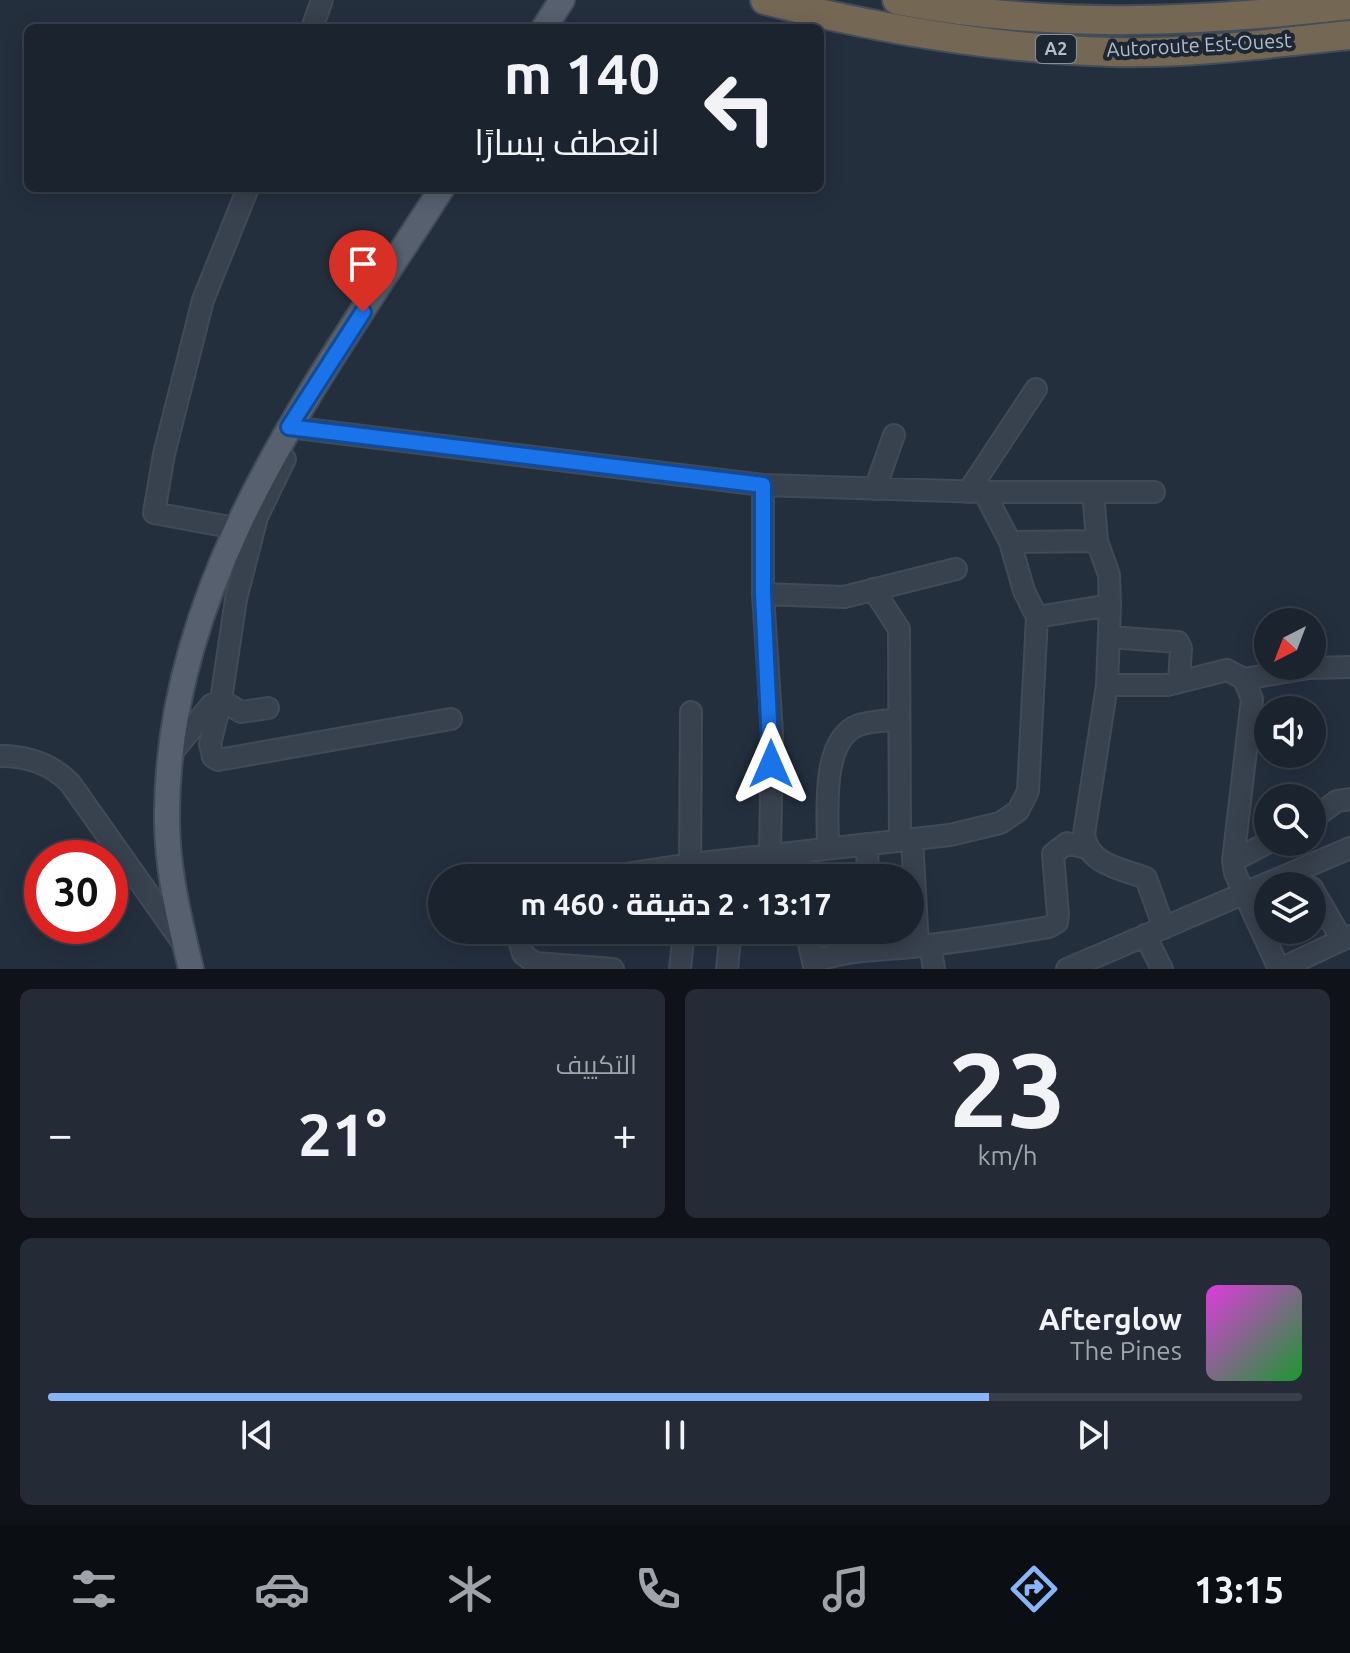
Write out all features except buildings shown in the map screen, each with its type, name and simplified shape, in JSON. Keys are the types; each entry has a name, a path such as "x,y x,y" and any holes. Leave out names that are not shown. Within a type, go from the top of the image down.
{"highway":[{"name":"Autoroute Est-Ouest","path":"765,0 869,24 1017,47 1114,52 1177,51 1350,35"},
{"name":"Autoroute Est-Ouest","path":"897,0 991,15 1091,21 1220,18 1350,5"}],"main road":[{"path":"547,24 562,0"},
{"path":"188,958 174,897 167,814 171,754 190,658 235,528 440,192"}],"street":[{"path":"313,24 322,0"},
{"path":"235,528 154,513 164,454 203,300 246,192"},
{"path":"976,492 1036,389"},
{"path":"451,719 218,760 213,757 210,744 221,700 236,599 257,517 295,428 763,485 976,492 1154,492"},
{"path":"875,489 894,435"},
{"path":"763,485 763,594 772,733 770,855"},
{"path":"748,864 770,855 950,835 1000,823 1018,811 1028,791 1037,617 1024,591 1010,542 976,492"},
{"path":"1093,492 1097,541 1109,575 1110,605 1107,685 1084,834 1086,848 1094,858 1146,878 1162,969"},
{"path":"1010,542 1097,541"},
{"path":"763,594 844,597 956,569"},
{"path":"873,589 899,629 898,719 906,840 924,945 934,969"},
{"path":"1037,617 1110,605"},
{"path":"1109,637 1178,642 1181,648 1179,682"},
{"path":"1107,685 1167,685 1227,670 1244,679 1309,668 1350,667"},
{"path":"1244,679 1252,699 1250,735 1233,861 1280,969 1346,938 1326,908"},
{"path":"221,700 241,712 268,708"},
{"path":"171,754 211,705 221,700"},
{"path":"690,864 691,712"},
{"path":"828,849 828,781 838,743 858,725 898,719"},
{"path":"0,756 32,760 58,772 70,783 188,958"},
{"path":"1326,809 1337,801 1350,799"},
{"path":"915,944 1049,927 1057,922 1058,915 1053,854 1067,843 1086,848"},
{"path":"867,844 868,864"},
{"path":"1067,969 1350,848"},
{"path":"1233,861 1254,850"},
{"path":"799,854 800,864"},
{"path":"1300,867 1303,872"},
{"path":"520,944 523,954 535,966 613,969"},
{"path":"680,969 683,944"},
{"path":"727,969 730,944"},
{"path":"809,944 814,965 860,944"}],"route":[{"path":"363,312 289,427 763,485 763,594 772,733 771,764"}]}
